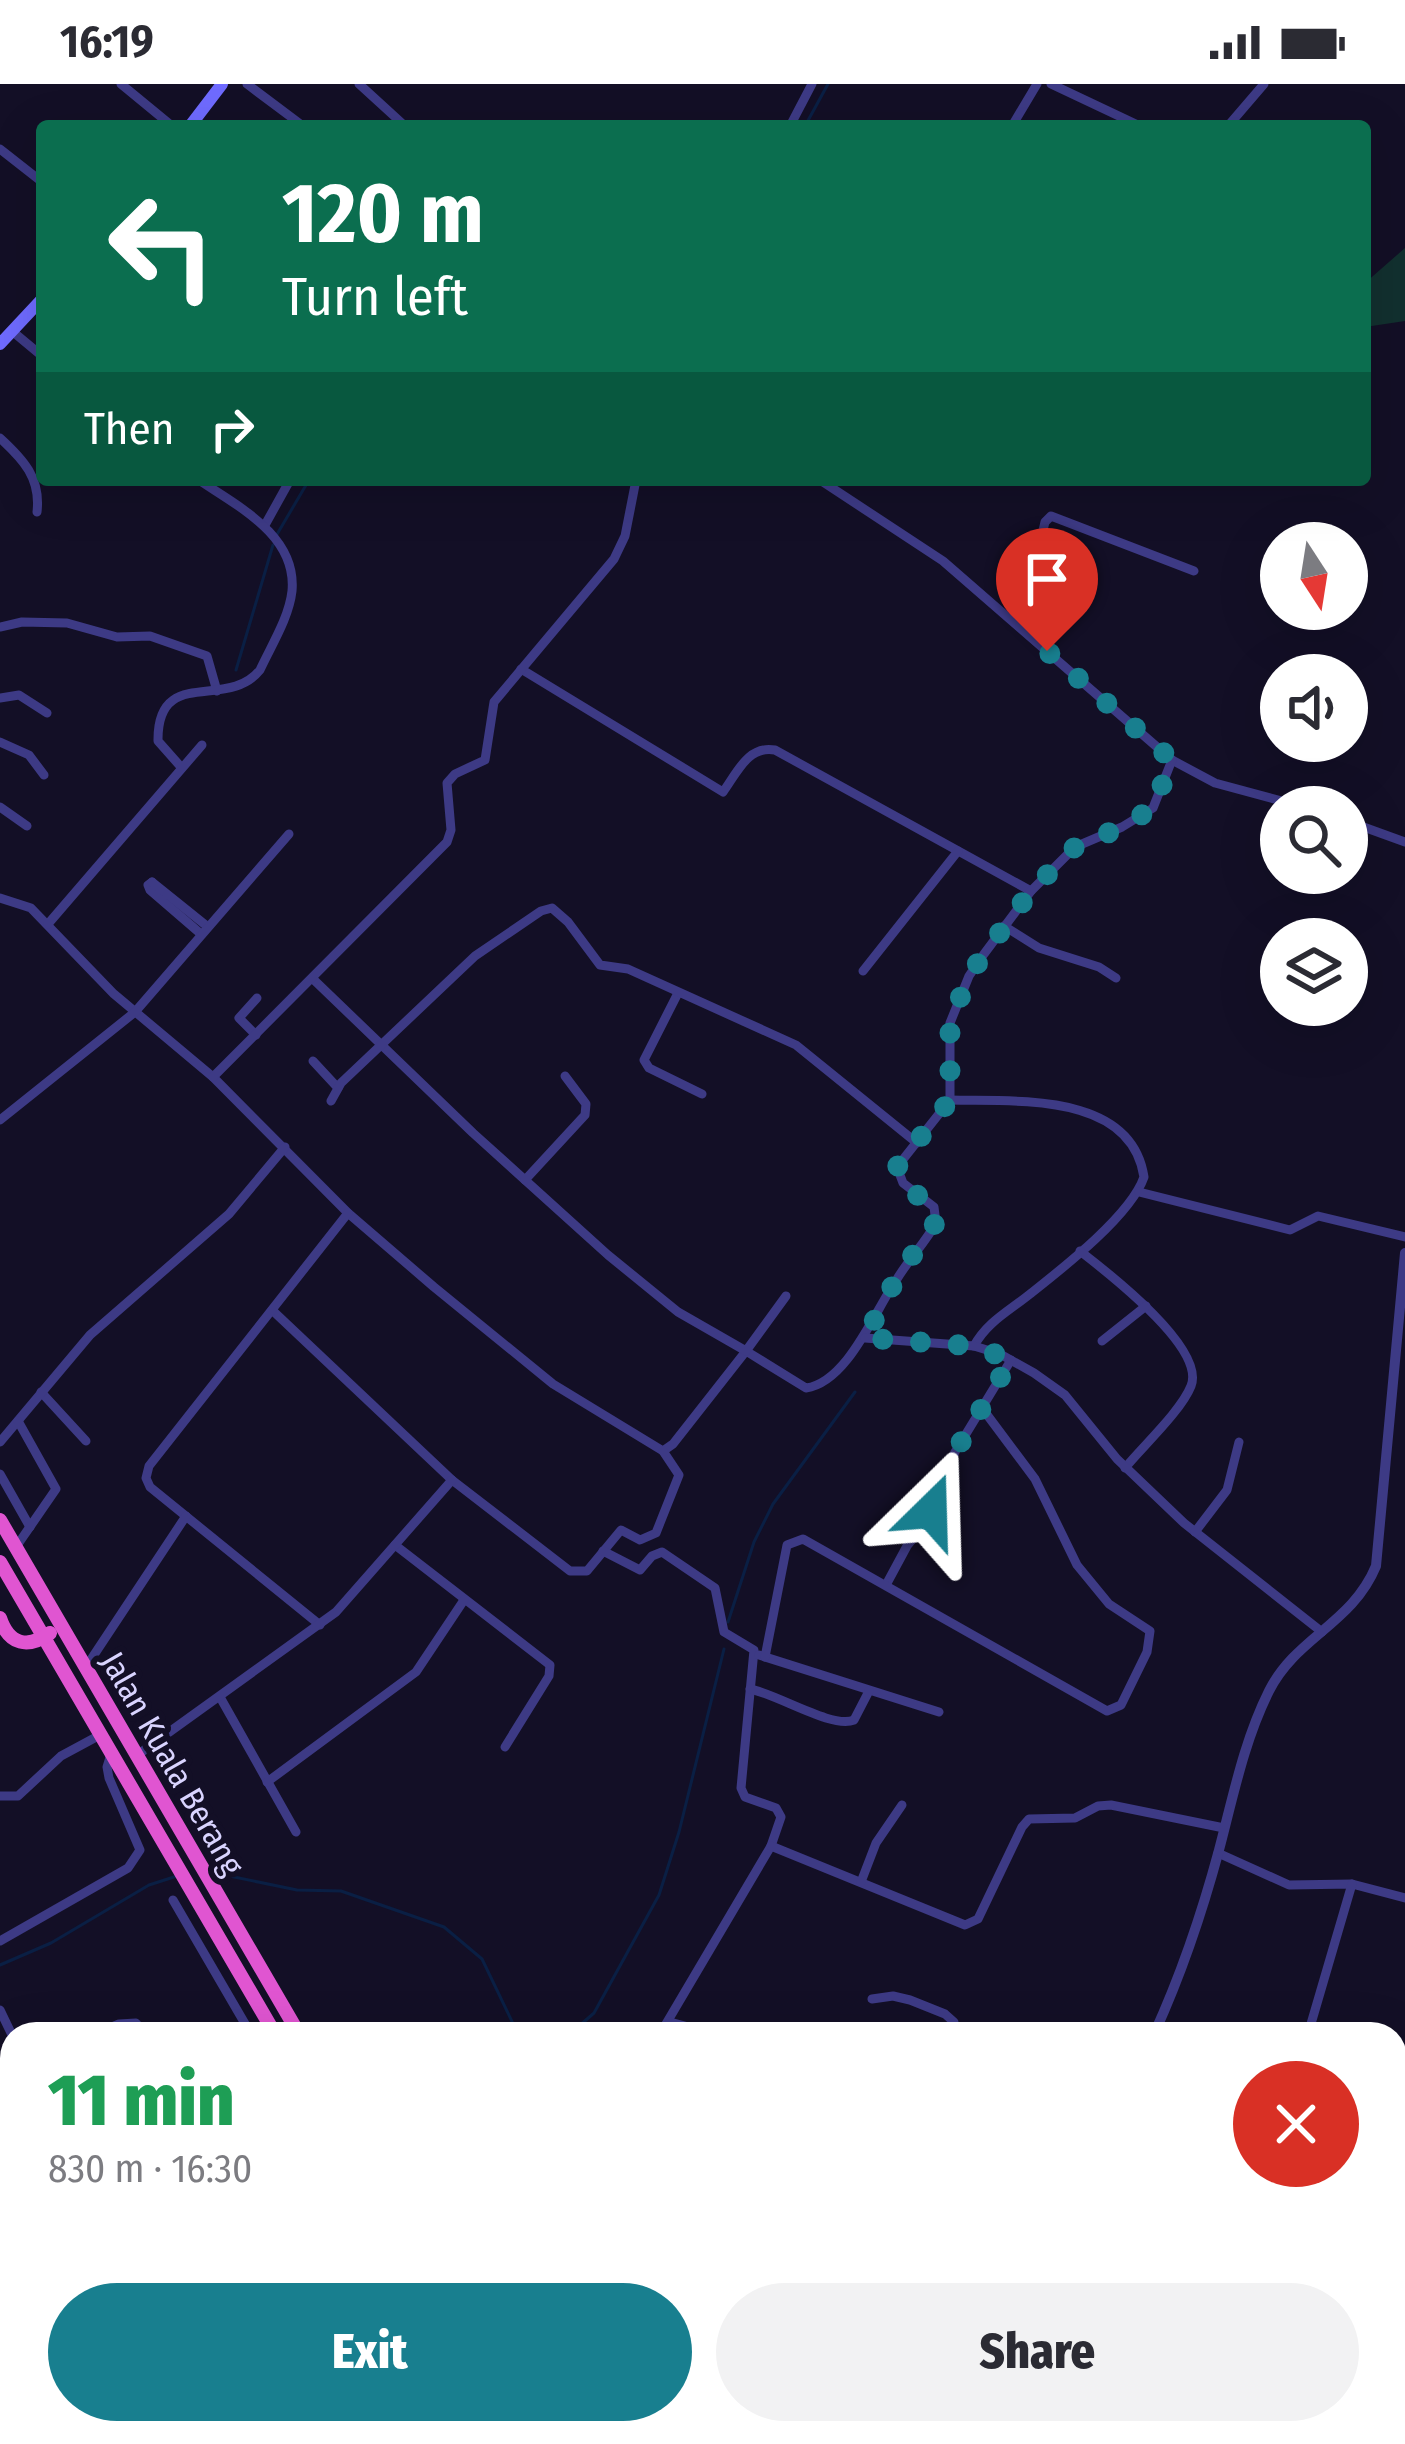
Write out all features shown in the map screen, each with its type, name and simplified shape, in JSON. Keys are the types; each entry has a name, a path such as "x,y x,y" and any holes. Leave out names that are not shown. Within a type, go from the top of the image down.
{"highway":[{"name":"Jalan Kuala Berang","path":"0,1520 292,2022"},
{"name":"Jalan Kuala Berang","path":"0,1562 268,2022"},
{"path":"0,1618 8,1636 16,1641 25,1644 44,1638 54,1626 47,1600"}],"main road":[{"path":"195,120 222,84"},
{"path":"0,344 36,305"}],"street":[{"path":"121,84 165,120"},
{"path":"248,84 295,120"},
{"path":"359,84 398,120"},
{"path":"793,120 812,84"},
{"path":"1016,120 1037,84"},
{"path":"1051,84 1128,120"},
{"path":"1233,120 1264,84"},
{"path":"0,149 36,177"},
{"path":"12,331 36,351"},
{"path":"0,438 29,468 38,493 37,512"},
{"path":"182,767 158,741 162,713 176,697 252,681 292,590 283,550 265,525 208,486"},
{"path":"265,525 287,486"},
{"path":"213,1077 447,842 451,830 447,783 487,757 491,709 614,559 625,536 635,486"},
{"path":"829,486 943,561 1172,760 1215,783 1260,795"},
{"path":"1020,626 1045,522 1051,516 1194,571"},
{"path":"0,627 51,621 117,637 162,640 207,656 217,691"},
{"path":"521,669 723,792 752,753 768,748 1031,891"},
{"path":"0,698 20,695 46,713"},
{"path":"0,742 29,755 44,775"},
{"path":"48,924 202,745"},
{"path":"313,979 525,1180 658,1297 806,1388 814,1388 865,1338 896,1279 936,1222 934,1208 903,1184 897,1167 950,1100 950,1023 969,976 1031,891 1075,847 1153,808 1172,760"},
{"path":"0,808 27,826"},
{"path":"1368,829 1405,842"},
{"path":"0,1120 135,1012 289,833"},
{"path":"863,971 958,850"},
{"path":"156,883 204,930 150,890 148,884 156,883"},
{"path":"0,898 26,904 135,1012 213,1077 348,1213 553,1384 663,1451 679,1475 656,1533 640,1540 621,1530 587,1571 570,1571 452,1480 272,1310"},
{"path":"331,1101 380,1045 483,949 547,908 561,914 600,965 628,969 796,1045 917,1143"},
{"path":"1004,926 1039,948 1099,967 1116,979"},
{"path":"678,993 644,1060 649,1068 702,1094"},
{"path":"256,998 239,1018 256,1035"},
{"path":"313,1061 338,1088"},
{"path":"525,1180 585,1115 586,1104 566,1076"},
{"path":"950,1100 1069,1107 1107,1123 1135,1148 1144,1177 1139,1192 1080,1250 993,1322 974,1346"},
{"path":"0,1442 126,1301 176,1264 229,1214 285,1147"},
{"path":"1139,1192 1290,1230 1318,1216 1405,1237"},
{"path":"320,1625 150,1487 147,1472 348,1213"},
{"path":"1080,1250 1146,1306 1188,1358 1193,1380 1125,1468"},
{"path":"1159,2022 1177,1983 1264,1701 1287,1662 1359,1600 1376,1566 1405,1253"},
{"path":"663,1451 786,1296"},
{"path":"1102,1341 1146,1306"},
{"path":"865,1338 974,1346 1011,1360 1064,1395 1125,1468 1195,1532 1322,1632"},
{"path":"886,1585 926,1523 955,1452 1011,1360"},
{"path":"41,1392 86,1441"},
{"path":"670,2022 771,1846 780,1814 776,1808 745,1797 741,1788 750,1689 787,1546 793,1540 803,1539 1107,1711 1121,1705 1147,1652 1150,1630 1109,1604 1078,1565 1035,1479 982,1408"},
{"path":"16,1546 56,1489 18,1420"},
{"path":"1195,1532 1226,1490 1239,1442"},
{"path":"0,1474 30,1527"},
{"path":"136,1756 320,1625 452,1480"},
{"path":"86,1667 186,1516"},
{"path":"395,1545 550,1665 549,1676 505,1747"},
{"path":"603,1551 640,1570 662,1552 711,1582 718,1594 724,1632 760,1655 940,1712"},
{"path":"267,1781 416,1672 464,1600"},
{"path":"750,1689 774,1694 816,1716 844,1724 854,1720 869,1691"},
{"path":"220,1697 296,1832"},
{"path":"0,1796 18,1796 61,1756 100,1735"},
{"path":"0,1941 139,1858 140,1850 106,1767 111,1754"},
{"path":"861,1882 876,1843 902,1805"},
{"path":"771,1846 971,1925 1030,1819 1076,1818 1111,1805 1224,1828"},
{"path":"1218,1853 1289,1885 1352,1884 1405,1898"},
{"path":"1312,2022 1352,1884"},
{"path":"173,1900 244,2022"},
{"path":"201,1949 219,1939"},
{"path":"872,1999 893,1996 954,2022"}],"green space":[{"path":"1405,248 1405,321 1371,326 1371,278"}],"waterway":[{"path":"808,120 828,84"},
{"path":"276,536 305,486"},
{"path":"236,670 273,545"},
{"path":"728,1622 754,1542 773,1504 855,1392"},
{"path":"584,2022 594,2013 659,1895 724,1649"},
{"path":"210,1872 297,1890 341,1891 444,1927 482,1959 512,2022"},
{"path":"0,1965 51,1943 149,1885 177,1876"}],"route":[{"path":"931,1511 955,1452 1011,1360 974,1346 865,1338 896,1279 936,1222 934,1208 903,1184 897,1167 950,1100 947,1040 969,976 1031,891 1075,847 1153,808 1172,760 1047,651"}]}
